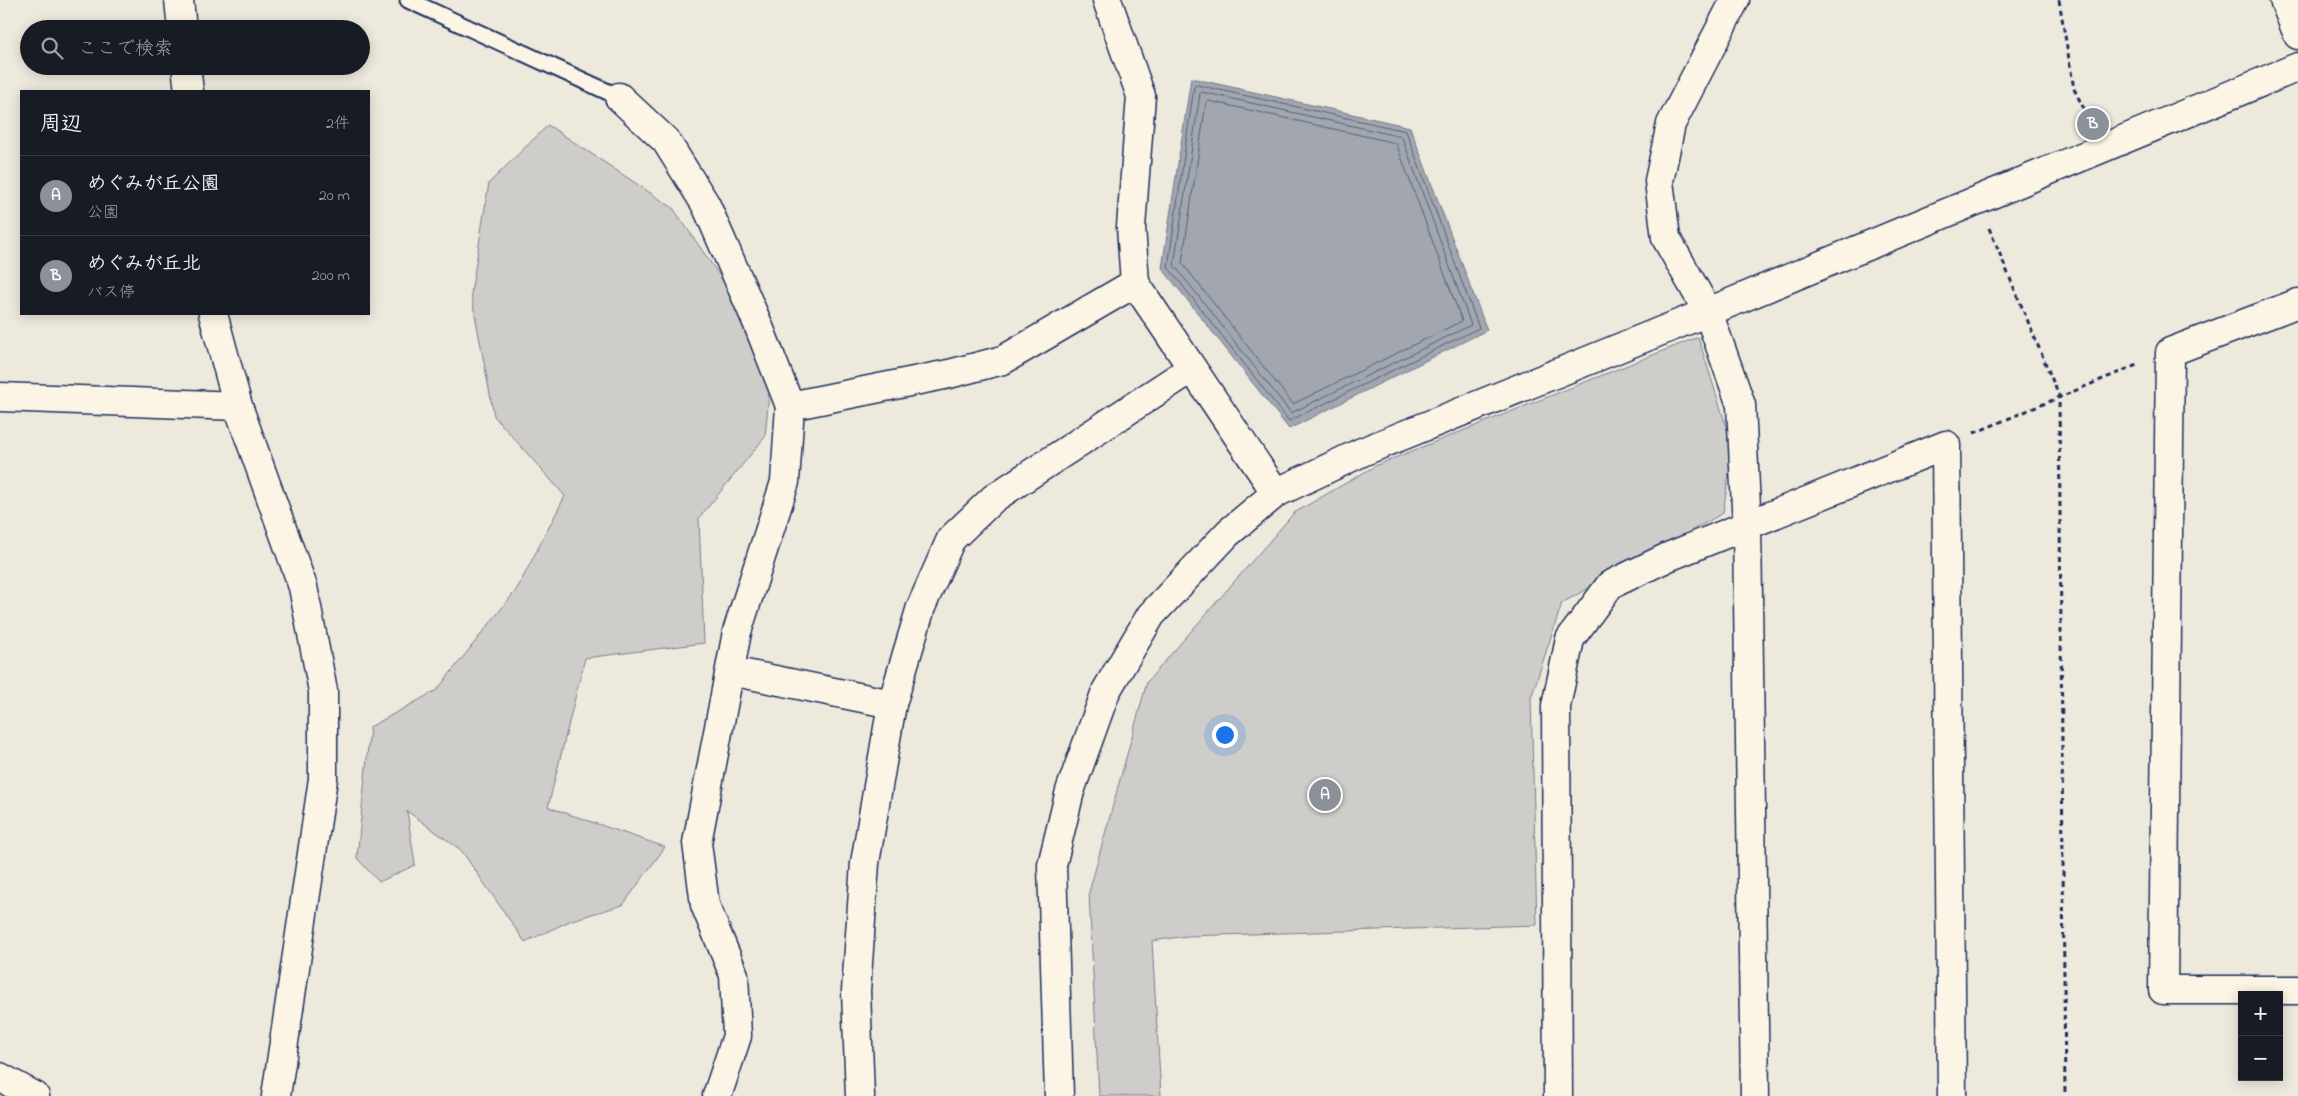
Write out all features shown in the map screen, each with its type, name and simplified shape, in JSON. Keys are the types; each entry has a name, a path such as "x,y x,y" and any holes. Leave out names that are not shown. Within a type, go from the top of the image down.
{"street":[{"path":"178,0 181,20"},
{"path":"1107,0 1141,96 1131,227 1135,283 1276,493"},
{"path":"1735,0 1671,124 1659,181 1666,238 1708,312 1741,405 1748,527 1755,1096"},
{"path":"2284,0 2298,35"},
{"path":"1059,1096 1052,864 1070,791 1106,692 1151,615 1228,533 1276,493 1362,452 1708,312 2298,68"},
{"path":"187,75 188,90"},
{"path":"619,97 666,141 706,205 757,322 790,406 785,482 737,632 698,843 706,905 734,975 737,1036 717,1096"},
{"path":"790,406 949,374 1003,360 1135,283"},
{"path":"2298,303 2170,352 2163,990 2298,990"},
{"path":"213,315 238,406 303,587 323,691 322,779 276,1096"},
{"path":"860,1096 856,991 865,863 892,704 921,607 951,539 994,498 1192,369"},
{"path":"0,397 238,406"},
{"path":"1558,1096 1556,706 1570,639 1610,585 1668,558 1946,445 1952,1096"},
{"path":"730,671 892,704"},
{"path":"0,1077 36,1096"}],"lane":[{"path":"408,0 619,97"}],"path":[{"path":"2059,0 2074,89 2086,112"},
{"path":"1991,234 2059,396 2065,1096"},
{"path":"1946,445 2059,396 2170,352"}],"shaded area":[{"path":"548,125 673,208 773,353 765,437 699,518 704,643 585,658 548,807 665,847 623,905 572,920 525,942 461,850 407,811 415,865 379,882 357,858 370,727 437,690 517,589 565,496 494,416 471,293 489,183"},
{"path":"1698,337 1733,447 1723,513 1562,603 1531,698 1537,925 1187,936 1152,941 1161,1096 1099,1096 1089,892 1147,682 1294,513 1377,465"}],"water":[{"path":"1191,78 1410,127 1487,330 1289,429 1162,268"}],"place":[{"name":"めぐみが丘北","path":"2093,124"},
{"name":"めぐみが丘公園","path":"1325,795"}]}
